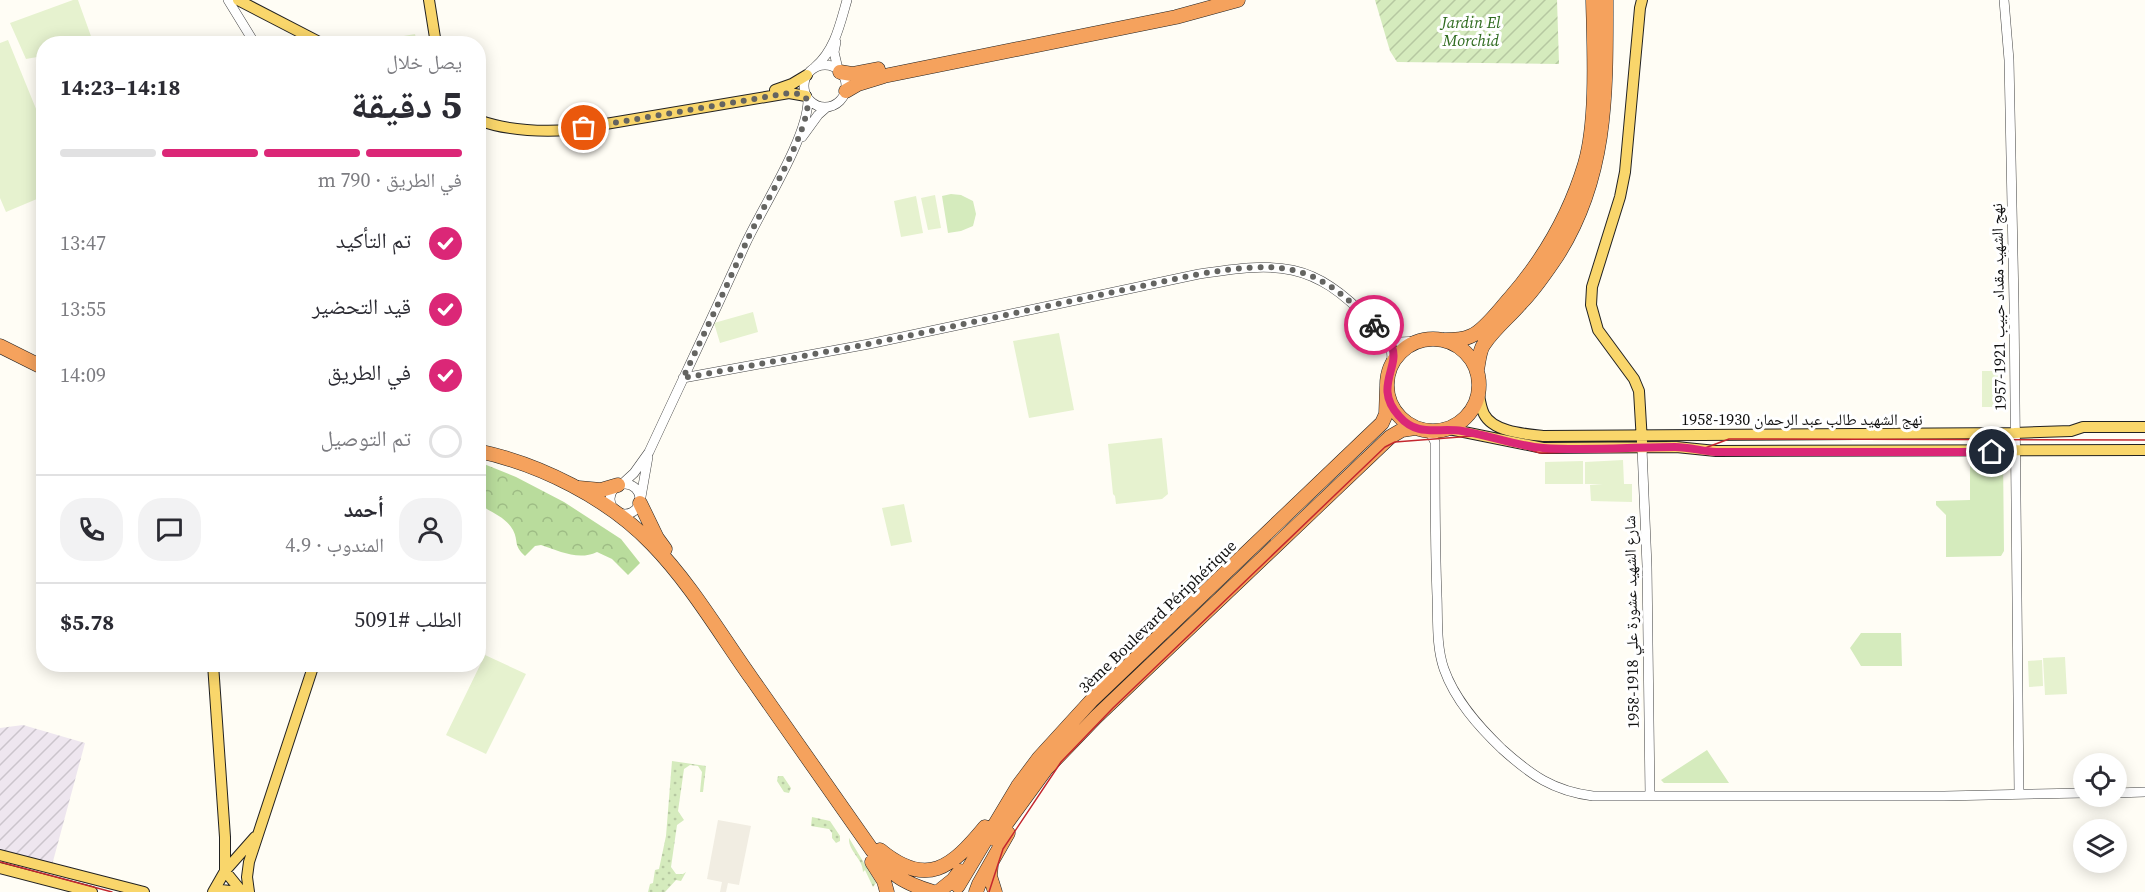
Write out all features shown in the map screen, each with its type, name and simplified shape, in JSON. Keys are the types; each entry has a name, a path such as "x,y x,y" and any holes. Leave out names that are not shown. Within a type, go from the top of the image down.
{"highway":[{"path":"839,71 856,74 1135,19 1215,0"},
{"path":"846,91 867,80 884,76 1176,17 1238,0"},
{"path":"1444,340 1461,348 1473,362 1480,386 1479,395 1476,404 1465,419 1449,429 1430,432 1415,428 1398,415 1392,406 1387,386 1390,369 1398,355 1418,341 1473,336 1524,282 1555,237 1586,162 1592,103 1593,0"},
{"path":"1477,370 1484,344 1523,302 1548,270 1568,237 1588,190 1597,160 1603,121 1606,0"},
{"path":"0,339 36,357"},
{"path":"0,346 36,364"},
{"name":"3ème Boulevard Périphérique","path":"966,889 1010,798 1039,758 1091,701 1382,423 1386,414 1387,386"},
{"name":"3ème Boulevard Périphérique","path":"966,889 1017,807 1046,769 1161,653 1376,450 1396,433 1415,428"},
{"path":"486,453 535,468 575,487 637,530 657,550 676,572 872,850 890,872 908,883 938,892 961,870 1010,798"},
{"path":"486,461 530,475 567,493 615,524 657,560 871,858 884,881 887,892"},
{"path":"575,487 601,490 620,484"},
{"path":"640,500 657,538 674,563 676,572"},
{"path":"966,889 979,884 1023,807 1064,751"},
{"path":"823,781 880,850 894,862 916,870 943,866 957,859 1010,798"},
{"path":"991,864 990,876 995,892"}],"main road":[{"path":"238,0 308,36"},
{"path":"429,0 435,36"},
{"path":"1642,0 1624,179 1591,297 1593,318 1598,330 1634,379 1639,391 1642,448"},
{"path":"748,99 786,87 810,72"},
{"path":"486,122 540,132 570,130 794,92 807,98"},
{"name":"نهج الشهيد طالب عبد الرحمان 1930-1958","path":"1479,395 1483,413 1494,424 1514,431 1543,436 2014,433 2071,431 2083,427 2145,427"},
{"name":"نهج الشهيد طالب عبد الرحمان 1930-1958","path":"1449,429 1543,448 1684,447 1716,452 2145,450"},
{"path":"214,672 225,837 225,871 241,892"},
{"path":"249,892 247,877 259,832 311,672"},
{"path":"214,892 225,871 259,832"},
{"path":"225,837 233,849 244,850"},
{"path":"0,855 144,892"},
{"path":"0,868 92,892"},
{"path":"214,892 231,890 241,892"}],"street":[{"path":"228,0 250,36"},
{"path":"792,151 814,120 828,108 837,104 846,91 845,79 839,71 834,52 847,0"},
{"name":"نهج الشهيد مقداد حبيب 1921-1957","path":"2004,0 2009,60 2014,303 2019,794"},
{"path":"649,452 640,500 630,513 617,512 611,506 610,496 633,473 649,452 806,118 807,98 804,85 810,72 826,56 837,34"},
{"path":"810,72 822,65 839,71"},
{"path":"807,98 815,105 828,108"},
{"path":"683,378 869,344 1199,274 1243,267 1273,266 1306,273 1346,297 1385,337 1392,348 1390,369"},
{"path":"1385,337 1400,342 1418,341"},
{"path":"1430,432 1435,442 1435,524 1440,650 1444,670 1459,700 1484,730 1522,768 1547,783 1569,793 1593,796 1944,796 2073,793"},
{"name":"شارع الشهيد عشورة علي 1918-1958","path":"1642,448 1647,566 1650,796"},
{"path":"620,484 627,483 636,488 640,500"},
{"path":"2127,793 2145,792"}],"shaded area":[{"path":"23,725 85,743 52,865 0,851 0,728"},
{"path":"718,820 751,826 739,885 728,883 726,892 720,892 722,882 707,879"}],"green space":[{"path":"78,0 91,36 36,36 36,57 26,59 10,23"},
{"name":"Jardin El Morchid","path":"1375,0 1557,0 1559,64 1397,62 1390,51"},
{"path":"8,40 36,109 36,199 6,212 0,198 0,43"},
{"path":"935,195 941,228 928,230 921,198"},
{"path":"961,195 973,201 976,214 973,226 948,233 942,196"},
{"path":"916,196 923,233 901,237 894,201"},
{"path":"753,312 758,332 720,343 714,323"},
{"path":"1059,333 1074,410 1029,418 1013,341"},
{"path":"1982,371 2001,371 2001,407 1982,407"},
{"path":"1162,438 1168,494 1162,499 1116,504 1108,444"},
{"path":"1970,455 2003,455 2004,551 2001,556 1946,557 1946,515 1936,505 1936,501 1970,500"},
{"path":"1623,460 1624,484 1632,484 1632,502 1591,501 1590,485 1603,484 1585,484 1585,462"},
{"path":"1583,461 1583,484 1545,484 1545,462"},
{"path":"486,465 516,477 564,502 621,539 640,563 628,575 612,559 597,552 583,556 541,545 535,546 525,556 519,549 510,525 486,508"},
{"path":"904,504 912,542 891,546 882,508"},
{"path":"1861,633 1901,633 1902,666 1861,666 1850,648"},
{"path":"486,655 526,674 486,754 446,735 477,672 486,672"},
{"path":"2065,657 2067,694 2045,695 2043,658"},
{"path":"2042,660 2043,686 2029,687 2028,661"},
{"path":"1707,750 1729,783 1664,783 1661,780"},
{"path":"672,761 706,766 703,792 700,792 702,772 698,766 690,765 684,769 678,811 684,820 677,825 671,867 676,874 686,872 681,881 676,880 665,892 648,892 650,884 653,883 655,870 659,869 666,836"},
{"path":"778,776 783,776 791,788 789,793 784,792 777,781"},
{"path":"812,817 830,821 840,836 840,841 836,843 829,829 811,826"},
{"path":"849,838 876,883 873,887 865,870 863,872 861,863 849,843"}],"tram line":[{"path":"989,892 1003,849 1061,762 1113,708 1385,447 1395,442 1473,436 1501,441 1540,453 1705,448 1729,439 2145,440"},
{"path":"0,862 112,892"}],"way so far":[{"path":"584,128 794,92 806,96 808,100 806,118 792,151 683,378 869,344 1199,274 1243,267 1273,266 1306,273 1346,297 1374,325"}],"route":[{"path":"1374,325 1392,348 1393,356 1387,386 1392,406 1406,423 1430,432 1449,429 1465,431 1543,448 1684,447 1716,452 1992,452"}]}
